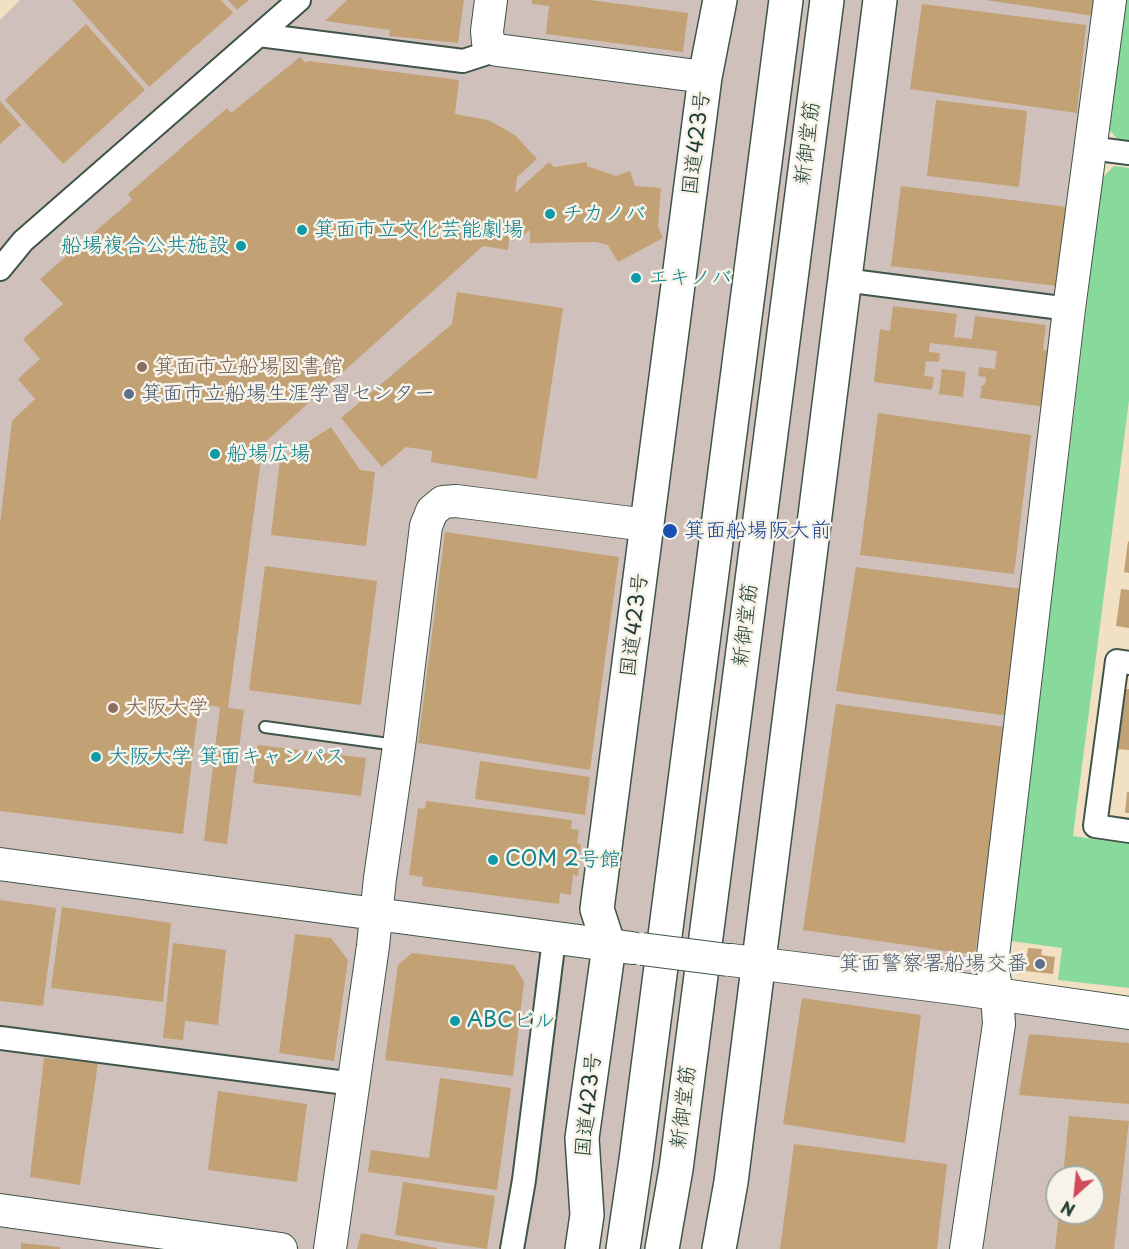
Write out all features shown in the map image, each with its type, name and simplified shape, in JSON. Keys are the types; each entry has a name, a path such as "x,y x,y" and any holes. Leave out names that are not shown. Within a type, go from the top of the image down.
{"highway":[{"name":"国道423号","path":"582,1249 587,1215 582,1138 609,946 597,909 705,77 720,0"},
{"name":"新御堂筋","path":"623,1249 638,1148 786,0"},
{"name":"新御堂筋","path":"662,1249 676,1169 826,0"},
{"path":"719,1249 731,1182 743,962 844,280 880,0"}],"street":[{"path":"0,269 23,241 299,0"},
{"path":"491,0 486,31 488,42 497,50"},
{"path":"966,1249 999,1024 992,964 1069,309 1110,0"},
{"path":"259,35 463,61 497,50 705,77"},
{"path":"1090,148 1129,153"},
{"path":"844,280 1069,309"},
{"path":"330,1249 399,746 426,526 432,511 443,502 456,501 647,525"},
{"path":"1129,663 1117,661 1095,826 1129,831"},
{"path":"0,864 554,939 577,940 609,946 997,994 1129,1013"},
{"path":"512,1249 524,1180 554,939"},
{"path":"0,1038 354,1084"},
{"path":"0,1210 281,1249"}],"lane":[{"path":"265,727 399,746"}],"shaded area":[{"path":"20,0 1110,0 997,994 1129,1013 1129,1249 0,1249 0,20"}],"green space":[{"path":"1124,0 1129,0 1129,143 1120,142 1108,128"},
{"path":"1114,166 1129,168 1129,400 1073,836 1129,844 1129,988 1058,980 1062,948 1011,941 1102,178"}],"building":[{"path":"72,0 221,0 233,13 149,87"},
{"path":"228,0 249,0 237,10"},
{"path":"347,0 464,0 458,43 389,36 390,30 325,21"},
{"path":"532,0 590,0 688,13 683,52 546,34 549,6 532,4"},
{"path":"985,0 1096,0 1094,16"},
{"path":"922,4 1086,25 1077,113 910,89"},
{"path":"86,24 145,90 63,164 5,100"},
{"path":"300,57 306,63 308,61 459,80 455,114 488,120 503,128 516,136 537,159 517,177 515,193 549,162 554,167 587,162 587,166 616,176 630,171 635,186 661,188 658,226 663,238 618,262 608,245 596,242 530,243 530,230 524,235 511,219 508,250 483,246 263,444 228,708 244,710 227,844 204,841 220,707 199,704 183,834 0,811 0,524 12,421 35,399 18,379 40,359 23,339 63,304 40,279 132,200 128,194 227,108 231,113"},
{"path":"936,100 1027,111 1019,187 927,176"},
{"path":"0,101 21,125 0,144"},
{"path":"901,186 1067,207 1057,286 891,266"},
{"path":"457,292 563,308 537,479 431,462 432,451 406,447 382,467 341,418 452,324"},
{"path":"893,306 957,314 954,337 972,339 975,316 1046,325 1043,350 1053,351 1046,407 980,398 986,377 978,376 979,367 995,369 997,351 930,343 929,352 940,353 939,362 926,361 924,376 934,377 932,390 874,382 880,329 890,331"},
{"path":"942,369 966,372 963,397 939,394"},
{"path":"878,413 1031,435 1014,574 860,555"},
{"path":"331,427 360,470 375,472 366,546 271,535 280,460"},
{"path":"445,532 619,557 590,770 418,743"},
{"path":"1129,542 1129,573 1124,572"},
{"path":"265,566 377,581 361,705 249,690"},
{"path":"856,567 1023,589 1008,716 836,691"},
{"path":"1121,589 1129,590 1129,628 1116,626"},
{"path":"1123,689 1129,689 1129,750 1116,749"},
{"path":"836,704 1006,727 975,955 803,930"},
{"path":"258,745 366,758 361,796 253,783"},
{"path":"480,761 590,777 585,815 475,799"},
{"path":"1127,792 1129,792 1129,813 1125,813"},
{"name":"COM 2号館","path":"426,801 572,820 571,829 579,830 577,844 581,844 578,876 573,875 571,895 560,893 559,904 422,886 423,877 409,875 418,808 425,809"},
{"path":"0,900 56,908 43,1006 0,1001"},
{"path":"62,907 171,923 163,1002 51,988"},
{"path":"295,934 331,938 348,960 334,1061 279,1053"},
{"path":"173,943 226,950 218,1025 185,1021 183,1040 163,1038"},
{"name":"箕面警察署船場交番","path":"1028,948 1042,949 1041,955 1055,957 1053,974 1025,971"},
{"name":"ABCビル","path":"412,953 514,965 524,982 513,1076 385,1060 398,965"},
{"path":"802,998 921,1015 905,1143 783,1124"},
{"path":"1029,1034 1129,1043 1129,1104 1019,1095"},
{"path":"44,1058 98,1063 80,1185 30,1177"},
{"path":"440,1078 511,1088 497,1190 368,1172 371,1150 429,1158"},
{"path":"218,1091 307,1104 297,1182 208,1170"},
{"path":"1069,1116 1129,1121 1114,1249 1055,1249 1058,1225 1105,1225 1105,1165 1064,1165"},
{"path":"794,1144 947,1164 937,1249 780,1249"},
{"path":"403,1182 495,1196 487,1249 395,1235"},
{"path":"361,1233 437,1248 437,1249 357,1249"},
{"path":"21,1243 60,1247 60,1249 21,1249"}],"place":[{"name":"チカノバ","path":"550,214"},
{"name":"箕面市立文化芸能劇場","path":"302,230"},
{"name":"船場複合公共施設","path":"241,246"},
{"name":"エキノバ","path":"636,278"},
{"name":"箕面市立船場図書館","path":"142,367"},
{"name":"箕面市立船場生涯学習センター","path":"129,394"},
{"name":"船場広場","path":"215,454"},
{"name":"箕面船場阪大前","path":"670,531"},
{"name":"大阪大学","path":"113,708"},
{"name":"大阪大学 箕面キャンパス","path":"96,757"},
{"name":"COM 2号館","path":"493,860"},
{"name":"箕面警察署船場交番","path":"1040,964"},
{"name":"ABCビル","path":"455,1021"}]}
